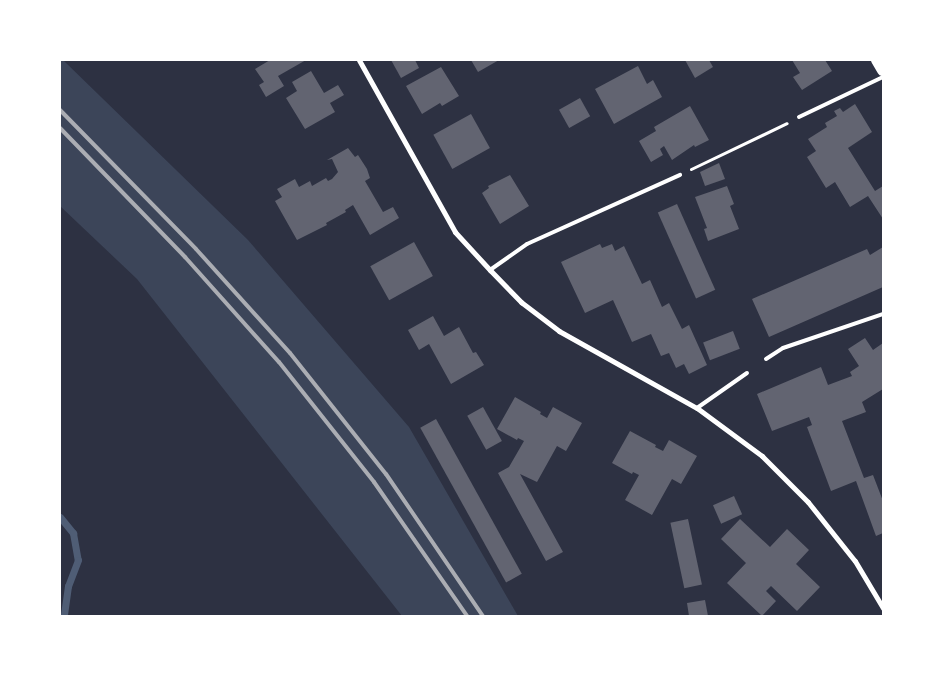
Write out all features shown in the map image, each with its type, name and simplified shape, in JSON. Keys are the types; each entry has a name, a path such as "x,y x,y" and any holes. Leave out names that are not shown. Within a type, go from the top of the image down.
{"main road":[{"path":"877,60 883,70"}],"street":[{"path":"359,60 455,232 490,270 521,302 559,331 698,408 762,456 808,502 855,561 883,608"}],"lane":[{"path":"799,117 883,77"},
{"path":"490,270 527,244 680,175"},
{"path":"766,359 783,348 883,314"},
{"path":"698,408 747,373"}],"path":[{"path":"696,167 799,117"}],"shaded area":[{"path":"60,60 63,60 248,240 409,427 518,616 402,616 137,279 60,206"}],"building":[{"path":"270,60 306,60 278,76 284,86 266,97 259,85 264,82 255,69"},
{"path":"391,60 415,60 419,68 401,78"},
{"path":"471,60 499,60 478,72"},
{"path":"685,60 709,60 713,67 695,78"},
{"path":"792,60 825,60 832,71 802,90 793,77 800,73"},
{"path":"638,66 647,84 653,80 662,97 614,124 595,89"},
{"path":"441,67 459,96 442,106 440,103 422,114 406,86"},
{"path":"311,71 324,93 338,85 344,95 330,103 335,112 305,129 286,98 297,91 292,82"},
{"path":"580,98 590,116 569,128 559,110"},
{"path":"855,104 872,132 848,148 875,191 883,186 883,219 868,196 850,207 835,182 826,188 807,157 816,151 808,139 827,127 825,123 837,116 834,111 840,108 843,112"},
{"path":"690,106 709,140 695,147 694,145 672,160 664,146 660,149 663,155 651,162 639,141 656,131 654,127"},
{"path":"471,114 490,148 452,169 433,135"},
{"path":"348,148 355,157 358,155 367,169 370,178 365,181 383,212 393,207 399,218 370,235 353,205 345,210 346,212 326,223 327,225 297,240 275,201 282,197 277,189 295,179 299,187 310,181 312,186 326,178 328,181 332,179 338,172 332,159 327,160"},
{"path":"719,163 725,179 705,186 700,172"},
{"path":"510,175 529,206 500,224 482,193 489,188 488,186"},
{"path":"727,186 734,204 730,206 739,229 708,241 704,229 707,228 695,197"},
{"path":"677,204 715,290 696,298 658,213"},
{"path":"414,242 433,276 389,300 370,266"},
{"path":"600,244 602,248 612,244 615,251 624,246 642,284 650,280 662,307 669,303 682,329 689,325 707,365 689,374 684,364 676,368 669,353 661,356 651,334 632,342 613,300 585,313 561,262"},
{"path":"883,247 883,287 769,337 752,299 867,249 870,255"},
{"path":"433,316 444,336 459,327 473,353 476,352 484,365 451,384 429,344 419,350 408,330"},
{"path":"733,331 740,349 710,360 703,342"},
{"path":"865,338 873,350 883,343 883,389 862,402 866,412 842,421 864,478 873,475 883,501 883,533 876,536 856,481 831,491 807,427 812,425 809,417 772,431 757,394 821,367 828,385 852,376 850,372 859,366 848,349"},
{"path":"515,397 541,412 540,414 547,418 553,407 582,423 566,451 557,446 537,482 520,474 563,552 546,561 498,473 509,467 524,441 518,438 517,440 497,429"},
{"path":"483,407 502,441 486,450 467,416"},
{"path":"436,419 522,574 506,583 420,428"},
{"path":"630,431 656,445 655,447 663,451 669,440 697,456 681,484 672,479 652,515 625,500 639,475 633,472 632,474 612,463"},
{"path":"734,496 742,514 721,524 713,505"},
{"path":"688,519 702,585 684,588 670,523"},
{"path":"740,519 770,547 787,529 809,550 796,564 820,587 797,611 771,586 766,591 776,601 762,616 727,583 746,563 721,539"},
{"path":"705,600 708,616 689,616 687,603"}],"waterway":[{"path":"60,517 73,533 78,560 68,586 64,616"}],"railway":[{"path":"60,110 196,249 290,353 386,474 483,616"},
{"path":"60,128 185,257 279,362 374,482 467,616"}]}
